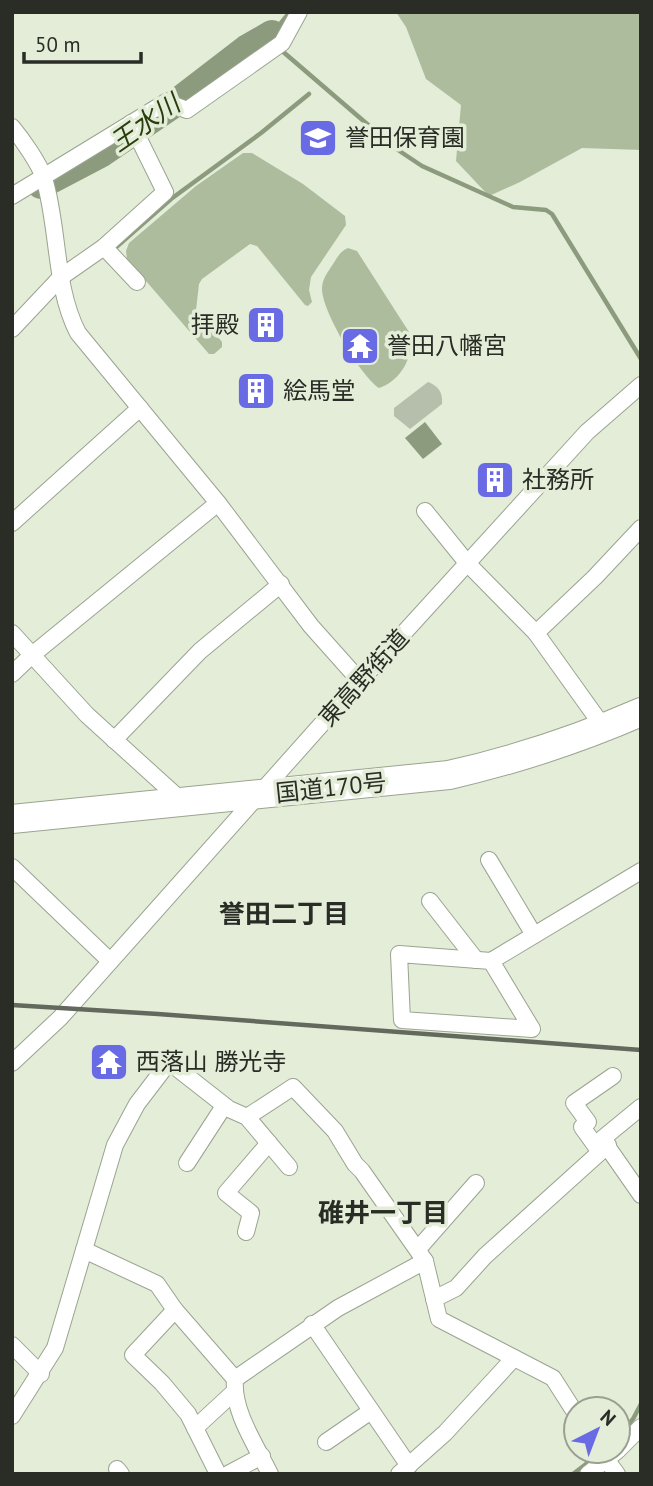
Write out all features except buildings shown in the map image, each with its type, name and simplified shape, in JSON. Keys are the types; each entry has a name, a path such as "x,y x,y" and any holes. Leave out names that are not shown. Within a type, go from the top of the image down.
{"highway":[{"name":"国道170号","path":"12,819 449,775 500,764 604,728 641,712"}],"street":[{"path":"12,196 45,181 134,129 166,102 187,110 282,43 299,12"},
{"path":"12,127 45,181 61,277 72,322 78,334 218,503 311,626 360,681"},
{"path":"12,328 61,277 104,247 166,192 134,129"},
{"path":"104,247 137,282"},
{"name":"東高野街道","path":"12,1063 61,1018 360,681 587,432 641,385"},
{"path":"12,523 141,408"},
{"path":"12,674 218,503"},
{"path":"425,511 468,564 536,633 604,728"},
{"path":"536,633 595,577 641,528"},
{"path":"114,740 200,651 281,584"},
{"path":"12,633 88,715 183,802"},
{"path":"489,860 534,935"},
{"path":"12,867 110,961"},
{"path":"430,901 484,961 533,1029 402,1020 400,954 484,961 534,935 641,871"},
{"path":"12,1416 55,1348 115,1145 137,1104 169,1062 224,1106 247,1118 289,1167"},
{"path":"613,1076 574,1103 588,1122 582,1128 604,1148 641,1195"},
{"path":"247,1118 292,1087 335,1131 355,1164 422,1255 439,1319 553,1378 564,1395"},
{"path":"187,1163 224,1106"},
{"path":"604,1148 602,1139 641,1107"},
{"path":"246,1233 251,1213 226,1193 269,1143"},
{"path":"434,1299 456,1288 485,1256 604,1148"},
{"path":"195,1429 234,1385 312,1324 422,1255 476,1183"},
{"path":"84,1250 157,1284 234,1385 246,1425 270,1474"},
{"path":"175,1310 133,1355 162,1383 188,1414 218,1474"},
{"path":"312,1324 371,1411 404,1470 444,1433 514,1358"},
{"path":"12,1345 41,1374"},
{"path":"326,1442 371,1411"},
{"path":"229,1474 262,1456"}],"shaded area":[{"path":"396,12 641,12 641,150 582,148 489,196 456,161 461,105 426,79 406,27"},
{"path":"243,153 252,153 303,184 345,216 346,225 311,277 309,290 312,302 308,306 257,246 250,244 202,279 196,310 222,342 222,347 214,354 209,354 127,259 126,251 129,243 196,186"},
{"path":"348,248 357,251 409,332 411,340 405,366 394,379 379,388 353,357 335,327 324,299 324,279 339,255"},
{"path":"428,382 439,390 442,404 410,429 394,416 394,408"},
{"path":"425,422 442,444 423,459 405,438"}],"waterway":[{"path":"276,43 272,34 290,12"},
{"name":"王水川","path":"41,185 102,153 177,102 246,49 272,34"},
{"path":"281,50 395,148 422,166 513,207 546,210 552,214 641,359"},
{"path":"114,249 171,199 309,94"},
{"path":"632,1420 641,1404"},
{"path":"573,1474 585,1465"}],"railway":[{"path":"12,1005 641,1050"}],"place":[{"name":"誉田保育園","path":"318,138"},
{"name":"拝殿","path":"266,325"},
{"name":"誉田八幡宮","path":"360,346"},
{"name":"絵馬堂","path":"256,391"},
{"name":"社務所","path":"495,480"},
{"name":"西落山 勝光寺","path":"109,1062"}],"district":[{"name":"誉田二丁目","path":"284,914"},
{"name":"碓井一丁目","path":"383,1213"}]}
